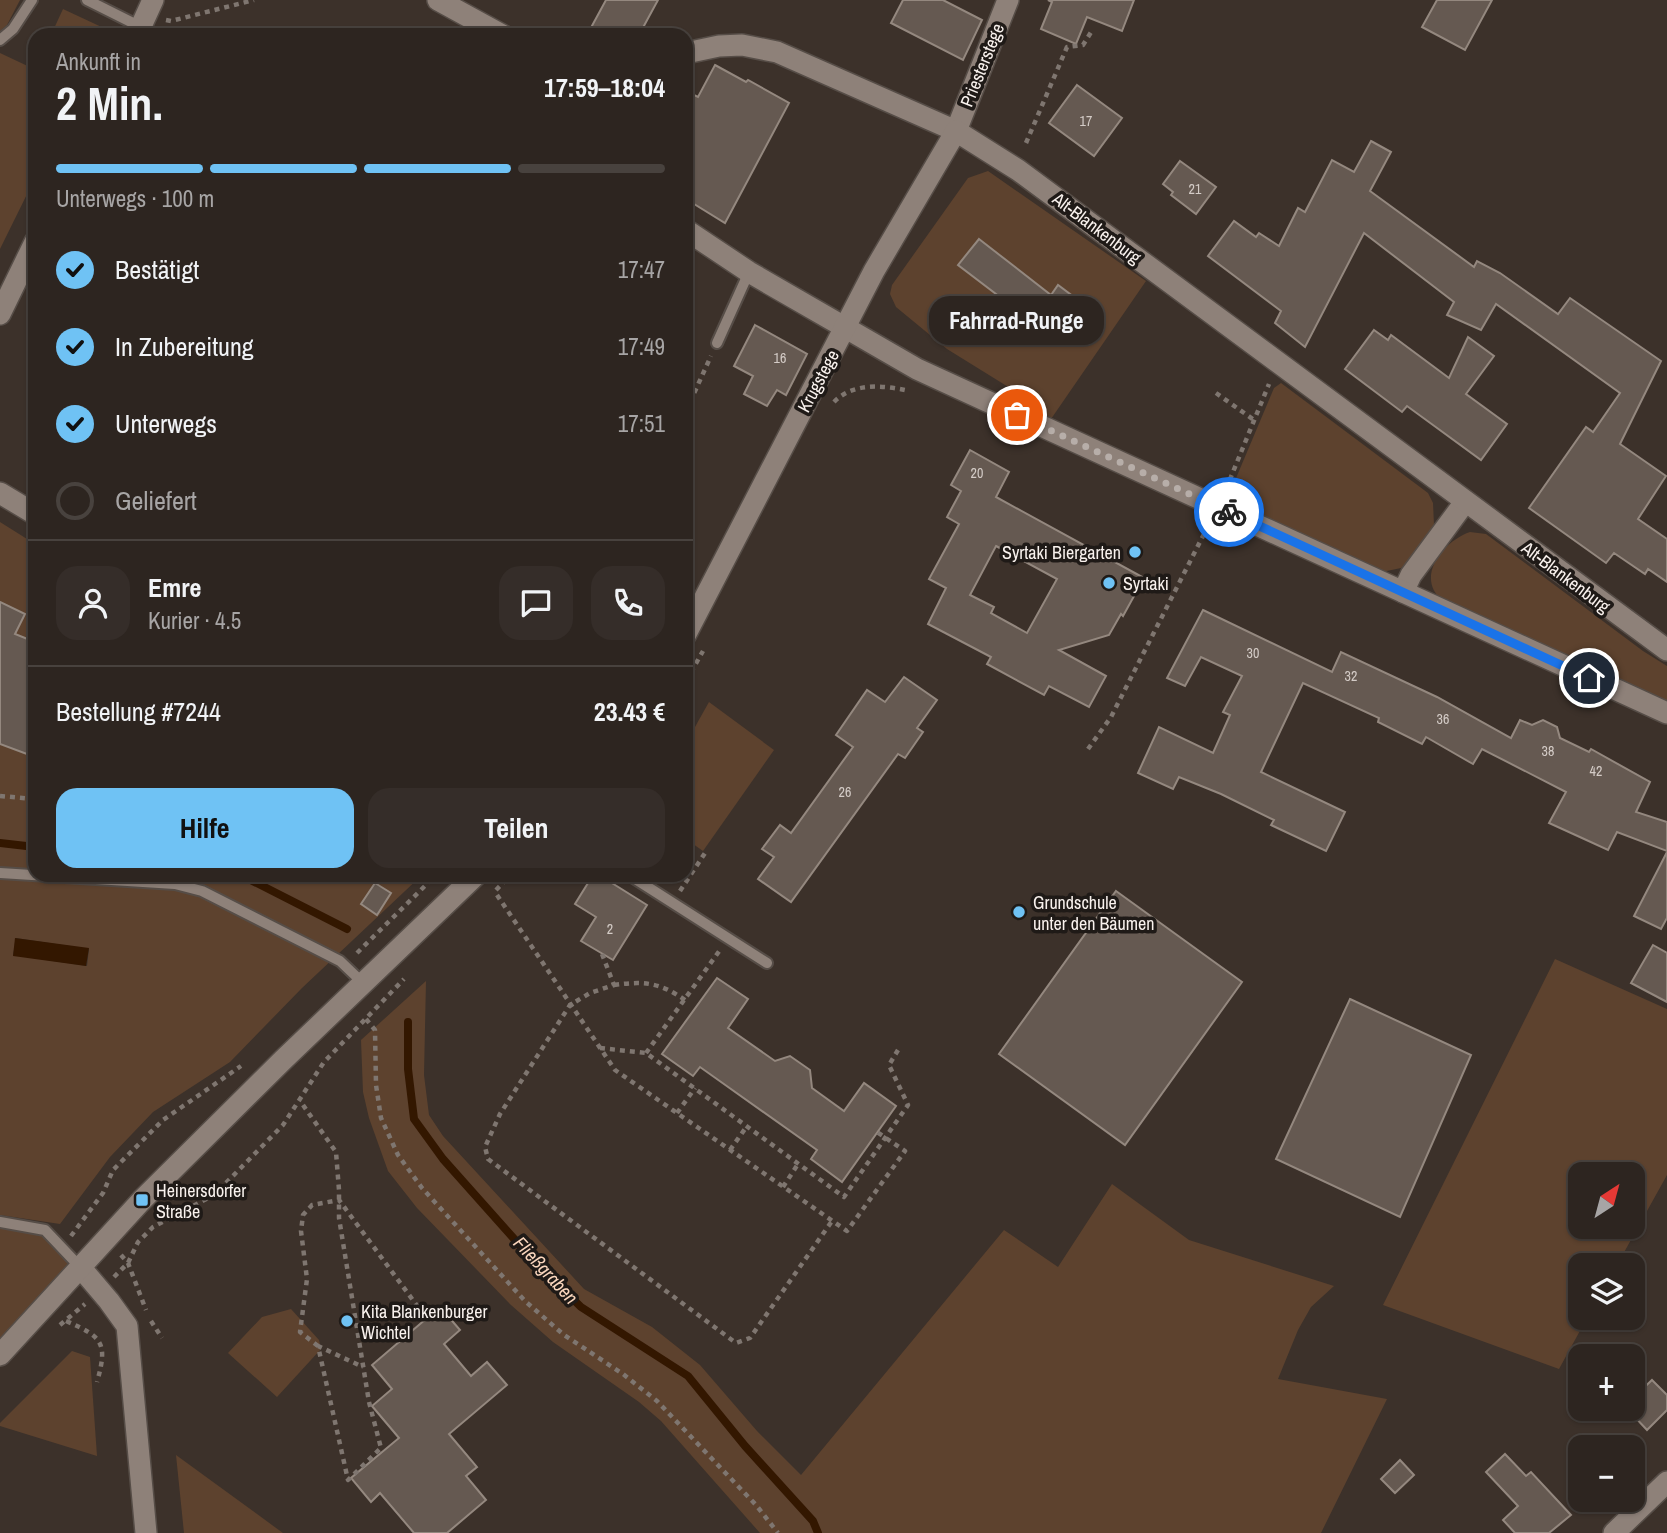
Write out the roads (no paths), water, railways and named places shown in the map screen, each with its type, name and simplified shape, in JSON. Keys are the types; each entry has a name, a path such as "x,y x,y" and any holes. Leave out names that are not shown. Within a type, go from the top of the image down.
{"main road":[{"path":"438,0 489,28"},
{"name":"Priesterstege","path":"956,131 1008,0"},
{"name":"Alt-Blankenburg","path":"693,52 742,45 777,52 956,131 1018,170 1667,650"},
{"name":"Krugstege","path":"693,621 909,207 956,131"},
{"path":"693,235 749,271 917,369 1667,713"},
{"path":"0,314 28,256"},
{"path":"0,493 28,510"},
{"path":"1403,592 1411,575 1465,502"},
{"path":"0,1355 142,1200 362,982 469,882"},
{"path":"81,1268 127,1326 146,1533"},
{"path":"1614,1533 1667,1482"}],"lane":[{"path":"0,40 13,29 32,0"},
{"path":"87,0 144,19"},
{"path":"717,343 749,271"},
{"path":"0,873 28,875"},
{"path":"143,882 175,884 202,891 344,965 362,982"},
{"path":"640,882 767,963"},
{"path":"0,1222 45,1230 81,1268"}],"waterway":[{"name":"Fließgraben","path":"0,843 28,846"},
{"name":"Fließgraben","path":"255,882 347,929"},
{"name":"Fließgraben","path":"408,1022 408,1069 414,1119 443,1159 533,1260 581,1307 688,1376 745,1446 813,1521 818,1533"}],"place":[{"name":"Fahrrad-Runge","path":"1017,415"},
{"name":"Syrtaki Biergarten","path":"1135,552"},
{"name":"Syrtaki","path":"1109,583"},
{"name":"Grundschule unter den Bäumen","path":"1019,912"},
{"name":"Heinersdorfer Straße","path":"142,1200"},
{"name":"Kita Blankenburger Wichtel","path":"347,1321"}]}
